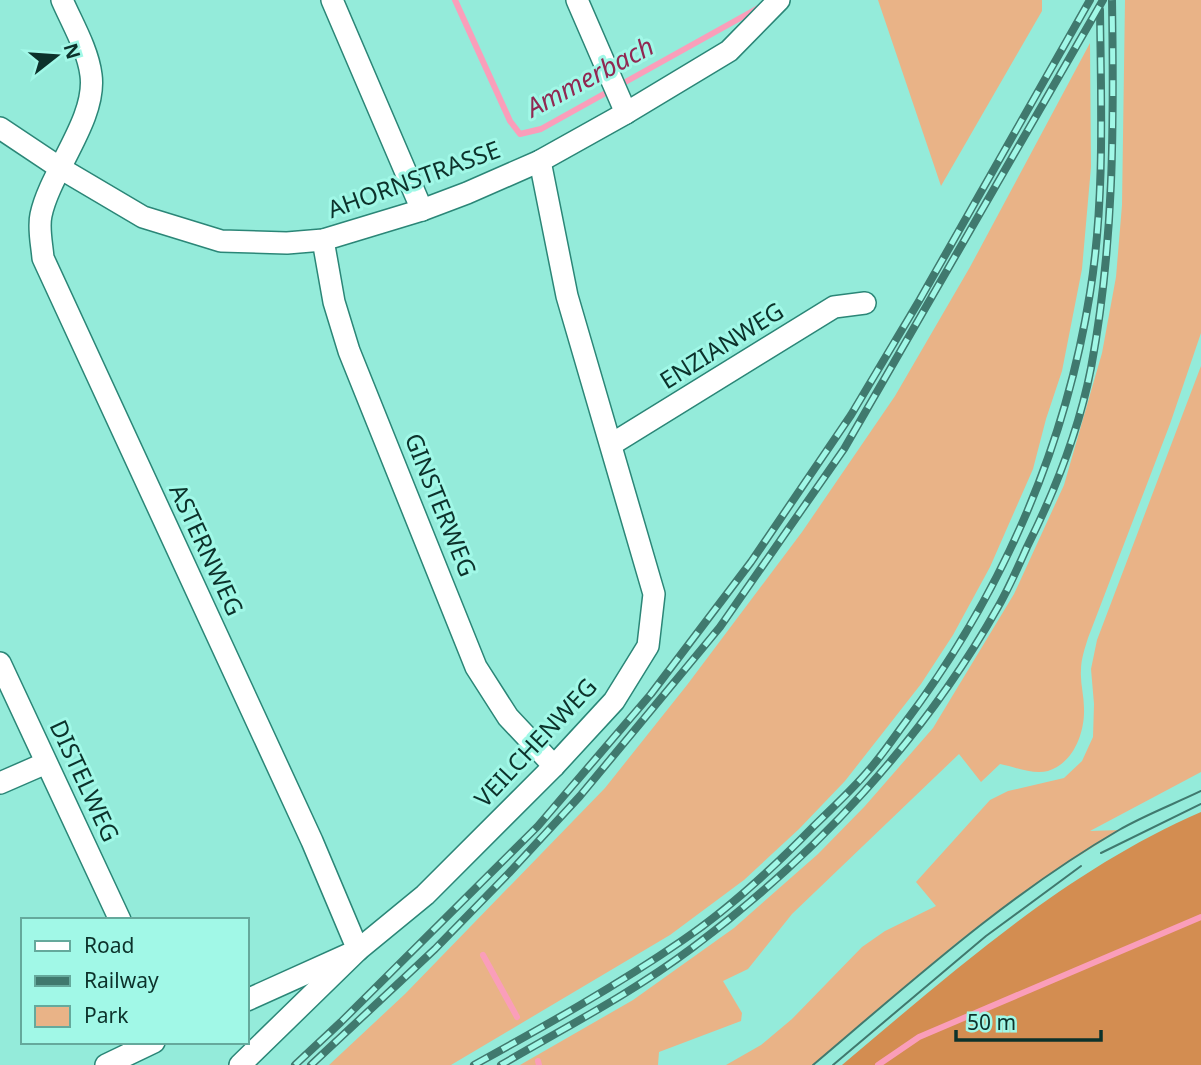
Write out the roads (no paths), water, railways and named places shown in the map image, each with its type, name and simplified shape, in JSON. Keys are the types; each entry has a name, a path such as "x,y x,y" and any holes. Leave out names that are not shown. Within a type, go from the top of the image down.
{"street":[{"name":"ASTERNWEG","path":"62,0 89,63 92,83 77,137 60,168 40,216 43,258 312,841 358,950"},
{"path":"332,0 422,210"},
{"path":"577,0 619,98"},
{"name":"AHORNSTRASSE","path":"0,128 60,168 143,216 221,241 287,243 323,240 422,210 540,161 619,98 729,51 779,1"},
{"name":"VEILCHENWEG","path":"240,1065 358,950 425,895 554,766 614,701 648,646 654,594 567,296 540,161"},
{"name":"GINSTERWEG","path":"323,240 334,302 349,351 476,667 508,717 554,766"},
{"name":"ENZIANWEG","path":"612,444 835,307 865,303"},
{"name":"DISTELWEG","path":"0,663 119,918"},
{"path":"0,783 46,763"},
{"path":"248,1000 358,950"},
{"path":"106,1065 150,1044"}],"waterway":[{"name":"Ammerbach","path":"455,0 510,121 520,134 541,129 760,7"},
{"path":"878,1065 919,1037 1201,917"},
{"path":"483,955 517,1017"},
{"path":"538,1061 539,1065"}],"tram line":[{"path":"813,1065 923,971 1038,882 1119,830 1201,791"},
{"path":"1101,853 1201,804"},
{"path":"833,1065 986,936 1081,866"}],"railway":[{"path":"295,1065 538,826 651,694 751,562 851,415 1090,0"},
{"path":"311,1065 435,949 509,873 580,796 720,627 844,449 1103,0"},
{"path":"501,1065 646,980 692,948 781,875 823,835 901,749 936,703 998,607 1056,482 1073,437 1091,368 1099,322 1111,185 1112,0"},
{"path":"474,1065 658,957 718,915 750,887 873,766 939,675 970,625 1024,520 1064,409 1079,351 1090,293 1098,223 1101,152 1100,10"}]}
